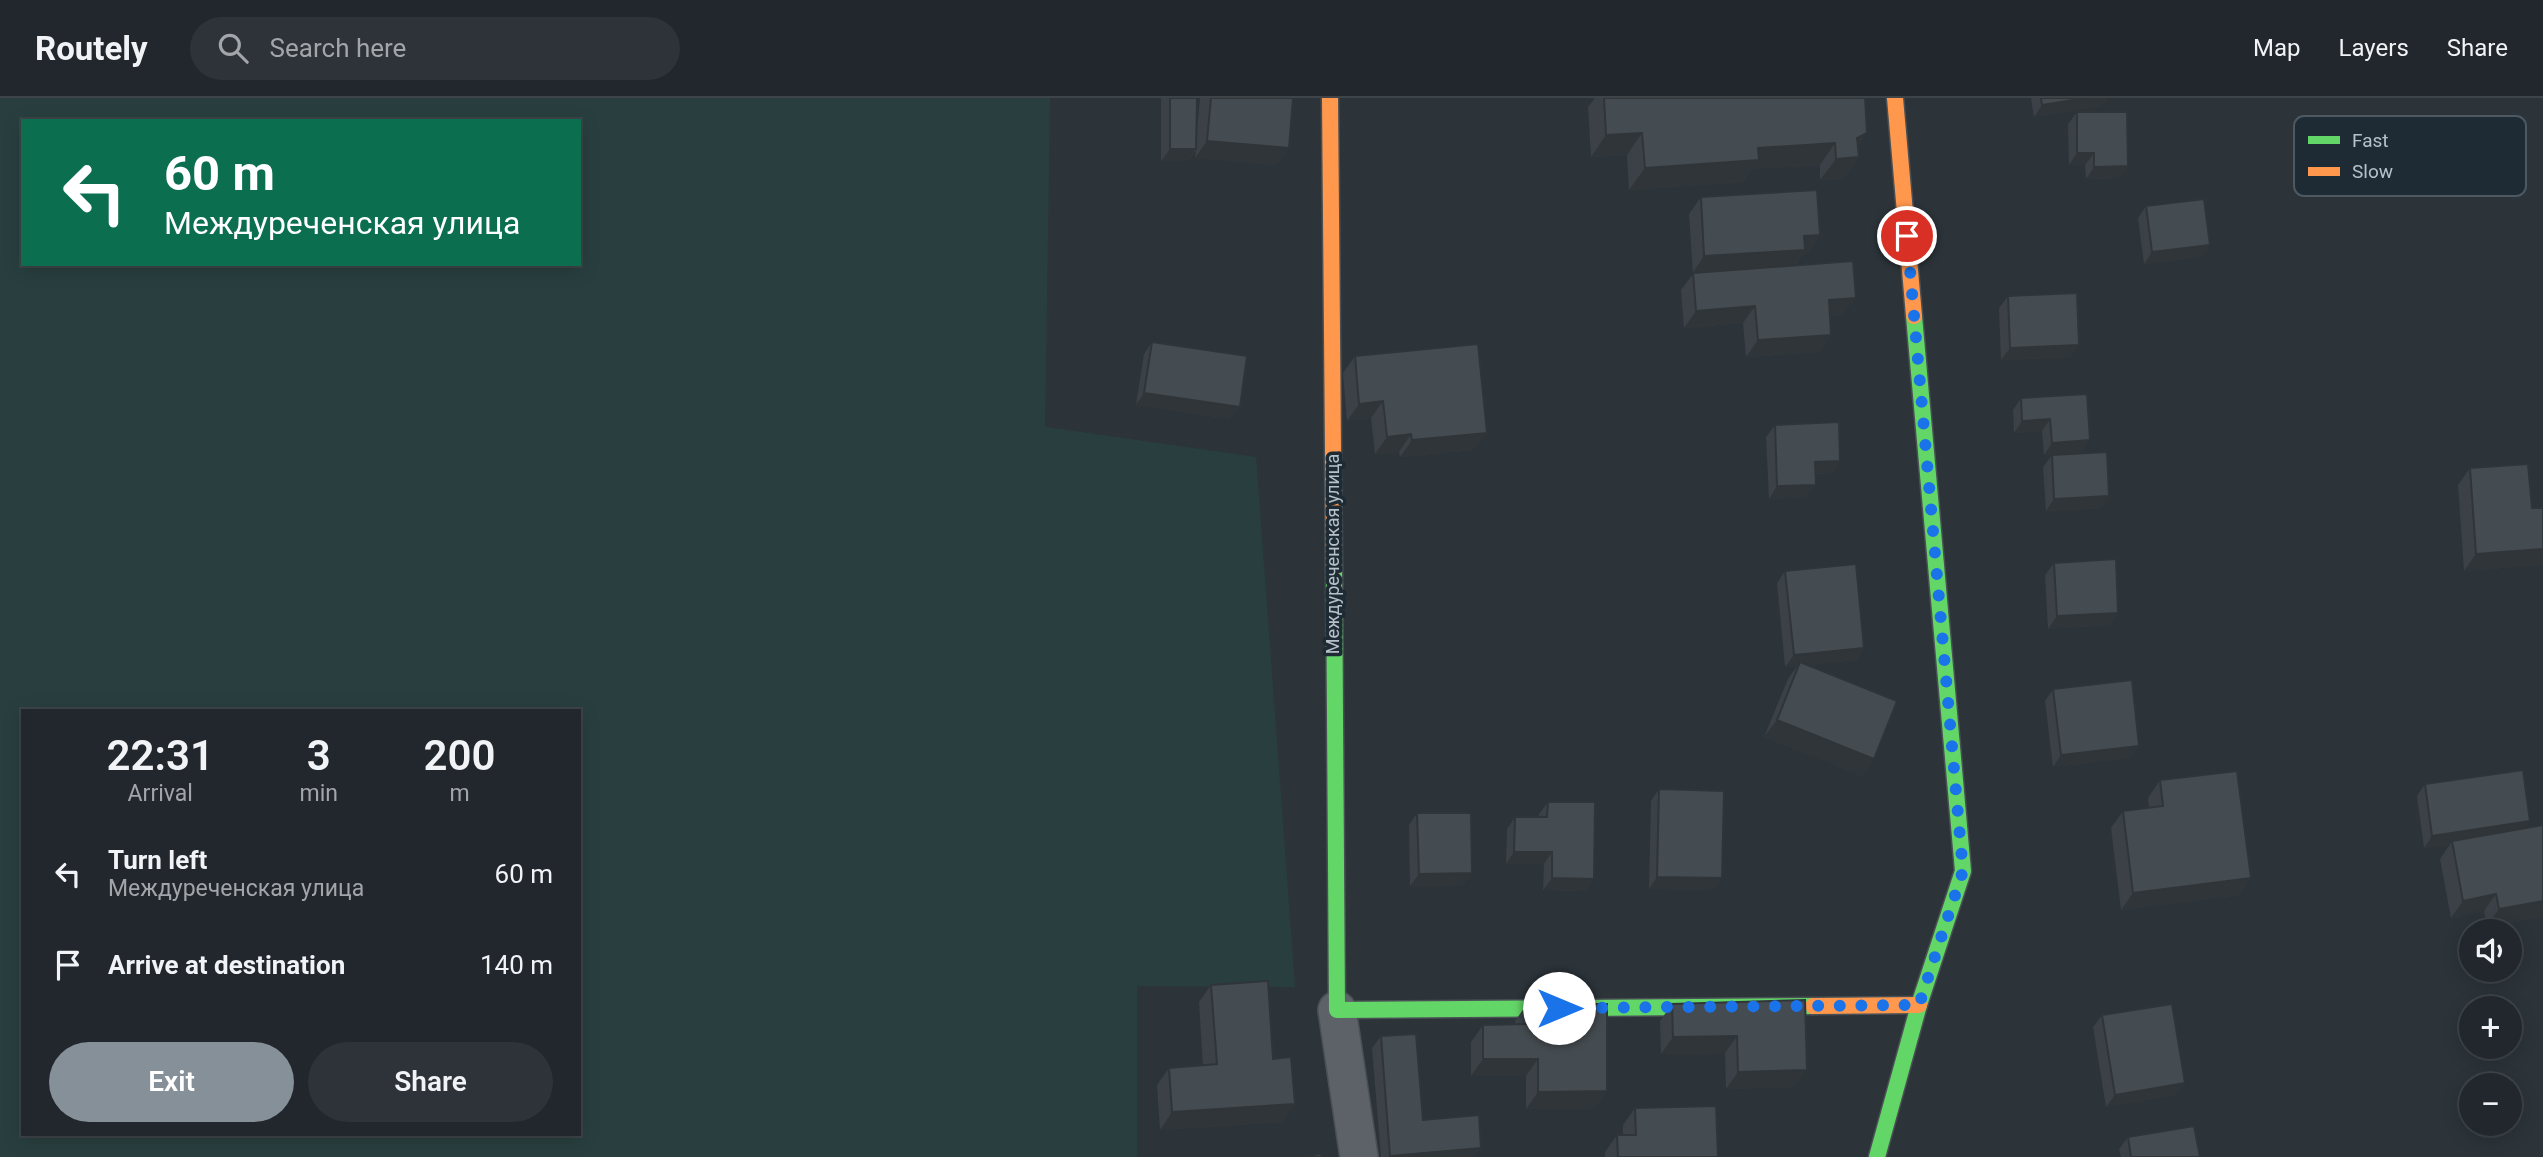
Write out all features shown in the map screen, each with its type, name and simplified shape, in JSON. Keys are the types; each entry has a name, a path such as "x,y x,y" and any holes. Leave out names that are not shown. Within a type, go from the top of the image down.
{"street":[{"name":"Междуреченская улица","path":"1330,98 1337,1010 1359,1157"},
{"path":"1877,1157 1919,1005 1963,871 1895,98"},
{"path":"1337,1010 1919,1005"}],"green space":[{"path":"0,98 1050,98 1045,427 1256,457 1295,987 1137,986 1137,1157 0,1157"}],"building":[{"path":"1170,98 1197,98 1196,149 1170,149"},
{"path":"1211,98 1293,98 1289,148 1207,141"},
{"path":"1604,98 1865,98 1867,133 1857,138 1859,157 1836,159 1835,143 1758,148 1759,160 1645,168 1642,133 1606,135"},
{"path":"2041,98 2085,98 2042,105"},
{"path":"2077,112 2127,112 2128,166 2094,167 2094,153 2077,153"},
{"path":"1817,190 1820,235 1804,236 1805,250 1704,256 1701,197"},
{"path":"2204,199 2210,245 2152,252 2146,206"},
{"path":"1853,261 1856,298 1829,300 1831,335 1758,340 1755,306 1696,311 1693,273"},
{"path":"2077,293 2079,345 2010,348 2008,296"},
{"path":"1152,342 1247,356 1240,407 1144,393"},
{"path":"1478,344 1487,433 1412,440 1411,434 1387,437 1383,401 1359,404 1355,356"},
{"path":"2087,394 2090,440 2052,443 2050,419 2022,421 2021,398"},
{"path":"1839,422 1840,461 1815,462 1816,485 1777,486 1775,425"},
{"path":"2107,452 2109,496 2054,499 2052,455"},
{"path":"2528,464 2532,508 2543,508 2543,549 2476,554 2470,468"},
{"path":"2116,559 2118,613 2057,616 2054,563"},
{"path":"1856,564 1864,648 1794,655 1785,571"},
{"path":"1800,662 1897,701 1874,759 1777,720"},
{"path":"2132,680 2139,746 2061,755 2053,689"},
{"path":"2523,770 2530,821 2432,836 2425,784"},
{"path":"2237,771 2251,878 2133,893 2123,811 2163,806 2160,780"},
{"path":"1659,789 1724,791 1722,878 1657,877"},
{"path":"1548,802 1595,802 1594,879 1552,878 1552,852 1514,852 1515,817 1547,817"},
{"path":"1417,813 1471,813 1472,873 1419,874"},
{"path":"2543,825 2543,901 2499,909 2496,894 2463,901 2452,841"},
{"path":"1268,981 1273,1059 1291,1057 1295,1104 1172,1112 1169,1068 1217,1064 1211,985"},
{"path":"1805,1000 1807,1070 1738,1072 1737,1036 1673,1037 1672,1004"},
{"path":"1527,1004 1607,1004 1607,1091 1538,1092 1538,1059 1483,1059 1483,1025 1526,1024"},
{"path":"2172,1004 2185,1083 2115,1095 2102,1015"},
{"path":"1416,1034 1423,1120 1479,1115 1481,1148 1390,1156 1381,1036"},
{"path":"1716,1106 1718,1157 1618,1157 1617,1135 1636,1135 1635,1108"},
{"path":"2194,1126 2200,1157 2131,1157 2128,1137"},
{"path":"1321,1154 1322,1157 1301,1157"}],"traffic: fast":[{"path":"1877,1157 1919,1005 1963,871 1914,316"},
{"path":"1334,568 1337,1010 1813,1006"}],"traffic: slow":[{"path":"1330,98 1334,568"},
{"path":"1895,98 1914,316"},
{"path":"1813,1006 1919,1005"}],"route":[{"path":"1559,1008 1919,1005 1963,871 1907,236"}]}
